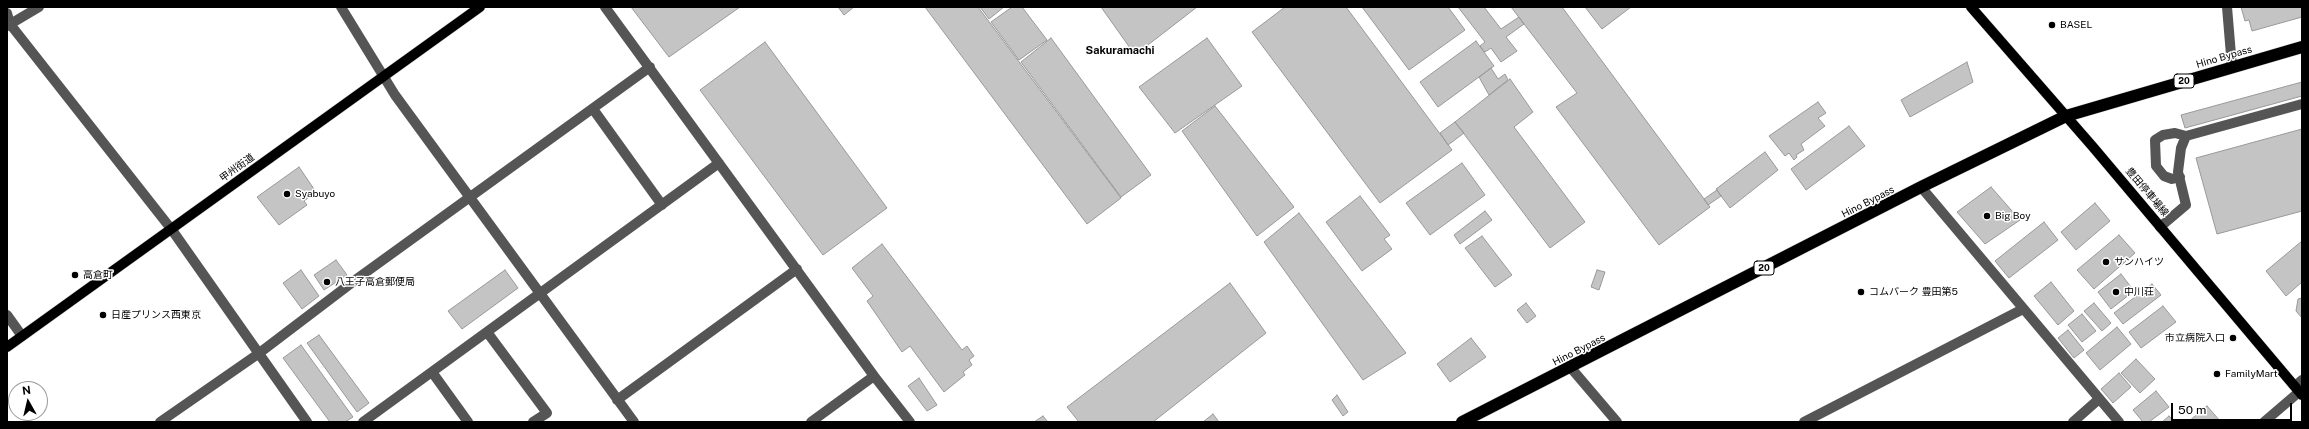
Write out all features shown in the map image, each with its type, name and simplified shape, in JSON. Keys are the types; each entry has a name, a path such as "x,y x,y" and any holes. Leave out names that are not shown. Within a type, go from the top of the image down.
{"highway":[{"name":"Hino Bypass","path":"1462,422 1571,368 1921,187 2066,116 2302,47"}],"main road":[{"name":"甲州街道","path":"7,347 172,230 480,7"},
{"name":"豊田停車場線","path":"1971,7 2299,388"}],"street":[{"path":"9,25 39,7"},
{"path":"341,7 383,77 469,198 634,422"},
{"path":"605,7 874,376 910,422"},
{"path":"2226,7 2232,67"},
{"path":"7,13 9,25 172,230 307,422"},
{"path":"160,422 258,354 469,198 650,67"},
{"path":"2180,178 2164,176 2156,166 2155,140 2163,135 2175,133 2186,136 2302,104"},
{"path":"593,109 662,205"},
{"path":"2160,227 2186,205 2178,162 2186,136"},
{"path":"363,422 719,163"},
{"path":"1921,187 2118,422"},
{"path":"617,400 797,269"},
{"path":"1804,422 2023,309"},
{"path":"7,315 22,336"},
{"path":"487,332 547,413 533,422"},
{"path":"1571,368 1617,422"},
{"path":"432,372 468,422"},
{"path":"811,422 874,376"},
{"path":"2264,422 2299,388"},
{"path":"2073,422 2099,399"}],"building":[{"path":"631,7 740,7 669,57"},
{"path":"838,7 854,7 844,15"},
{"path":"925,7 978,7 1121,198 1087,224"},
{"path":"980,7 1004,7 989,19"},
{"path":"1012,7 1022,7 1047,40 1019,60 991,22"},
{"path":"1101,7 1197,7 1135,55"},
{"path":"1285,7 1346,7 1452,150 1380,203 1252,32"},
{"path":"1362,7 1448,7 1465,30 1409,70"},
{"path":"1458,7 1484,7 1501,29 1519,17 1524,24 1506,37 1517,51 1501,62 1491,48 1485,52 1480,46 1485,42"},
{"path":"1511,7 1562,7 1710,207 1659,245 1556,107 1577,93"},
{"path":"1585,7 1631,7 1602,29"},
{"path":"2241,7 2302,7 2302,17 2252,31 2249,20 2245,21"},
{"path":"1051,38 1151,175 1121,197 1021,62"},
{"path":"1207,38 1242,86 1175,133 1139,87"},
{"path":"1476,41 1494,66 1438,107 1420,82"},
{"path":"765,42 887,208 823,255 700,90"},
{"path":"1967,62 1973,82 1910,117 1901,100"},
{"path":"1491,68 1498,79 1505,74 1508,80 1489,95 1479,77"},
{"path":"1510,79 1533,112 1514,127 1585,222 1550,248 1455,122"},
{"path":"2302,82 2302,96 2185,128 2181,115"},
{"path":"1818,102 1826,113 1818,118 1825,126 1801,144 1804,150 1796,155 1797,157 1794,160 1789,153 1785,156 1769,136"},
{"path":"1215,106 1294,207 1257,236 1182,131"},
{"path":"1455,122 1464,133 1448,145 1440,133"},
{"path":"1849,126 1865,146 1806,190 1791,169"},
{"path":"2302,129 2302,211 2217,234 2196,158"},
{"path":"1765,152 1778,170 1730,208 1716,189"},
{"path":"1462,163 1485,195 1430,235 1406,203"},
{"name":"Syabuyo","path":"299,167 316,192 304,201 307,205 279,225 257,197"},
{"path":"1991,187 2020,220 1985,244 1957,212"},
{"path":"1717,190 1721,196 1708,205 1704,199"},
{"path":"1360,196 1390,235 1384,239 1392,249 1362,271 1326,222"},
{"path":"2095,203 2110,221 2076,250 2061,232"},
{"path":"1485,211 1492,220 1460,244 1454,235"},
{"path":"1299,213 1406,353 1363,380 1264,242"},
{"path":"2044,222 2058,240 2009,278 1995,261"},
{"name":"サンハイツ","path":"2119,235 2135,253 2094,289 2077,270"},
{"path":"1482,236 1512,275 1495,287 1465,248"},
{"path":"2302,241 2302,282 2286,296 2266,271"},
{"path":"882,244 962,350 967,346 974,356 969,360 972,365 963,372 965,375 944,392 910,346 902,352 867,301 873,296 852,268"},
{"name":"八王子高倉郵便局","path":"336,260 347,275 324,290 314,275"},
{"path":"301,270 319,296 302,309 283,283"},
{"path":"505,270 518,288 462,329 448,311"},
{"path":"1597,270 1605,272 1599,290 1591,287"},
{"name":"中川荘","path":"2121,274 2134,291 2111,309 2098,292"},
{"path":"2051,282 2074,311 2058,325 2034,296"},
{"path":"1230,283 1266,333 1153,422 1079,422 1067,407"},
{"path":"2152,284 2161,295 2123,324 2114,313"},
{"path":"2302,298 2302,318 2296,311 2298,299"},
{"path":"1526,303 1536,316 1527,323 1517,310"},
{"path":"2094,303 2111,323 2102,331 2084,311"},
{"path":"2163,306 2176,322 2141,348 2129,332"},
{"path":"2082,314 2096,331 2082,342 2068,325"},
{"path":"2117,327 2131,344 2100,370 2086,353"},
{"path":"2068,330 2084,350 2074,358 2058,338"},
{"path":"319,335 369,403 357,412 307,343"},
{"path":"1471,338 1486,357 1450,382 1437,364"},
{"path":"301,345 353,417 345,422 330,422 283,358"},
{"path":"2136,359 2155,379 2140,393 2121,373"},
{"path":"2119,373 2131,387 2113,403 2101,389"},
{"path":"919,378 937,405 927,411 908,386"},
{"path":"2156,391 2169,407 2149,422 2143,422 2133,410"},
{"path":"1337,395 1348,412 1343,416 1332,400"},
{"path":"2207,406 2221,422 2188,422"},
{"path":"1213,414 1219,422 1203,422"},
{"path":"1043,416 1048,422 1034,422"},
{"path":"2169,416 2175,422 2162,422"}],"place":[{"name":"BASEL","path":"2052,25"},
{"name":"Syabuyo","path":"287,194"},
{"name":"Big Boy","path":"1987,216"},
{"name":"サンハイツ","path":"2106,262"},
{"name":"高倉町","path":"75,275"},
{"name":"八王子高倉郵便局","path":"327,282"},
{"name":"コムパーク 豊田第5","path":"1861,292"},
{"name":"中川荘","path":"2116,292"},
{"name":"日産プリンス西東京","path":"103,315"},
{"name":"市立病院入口","path":"2233,338"},
{"name":"FamilyMart","path":"2217,374"}],"district":[{"name":"Sakuramachi","path":"1120,51"}]}
